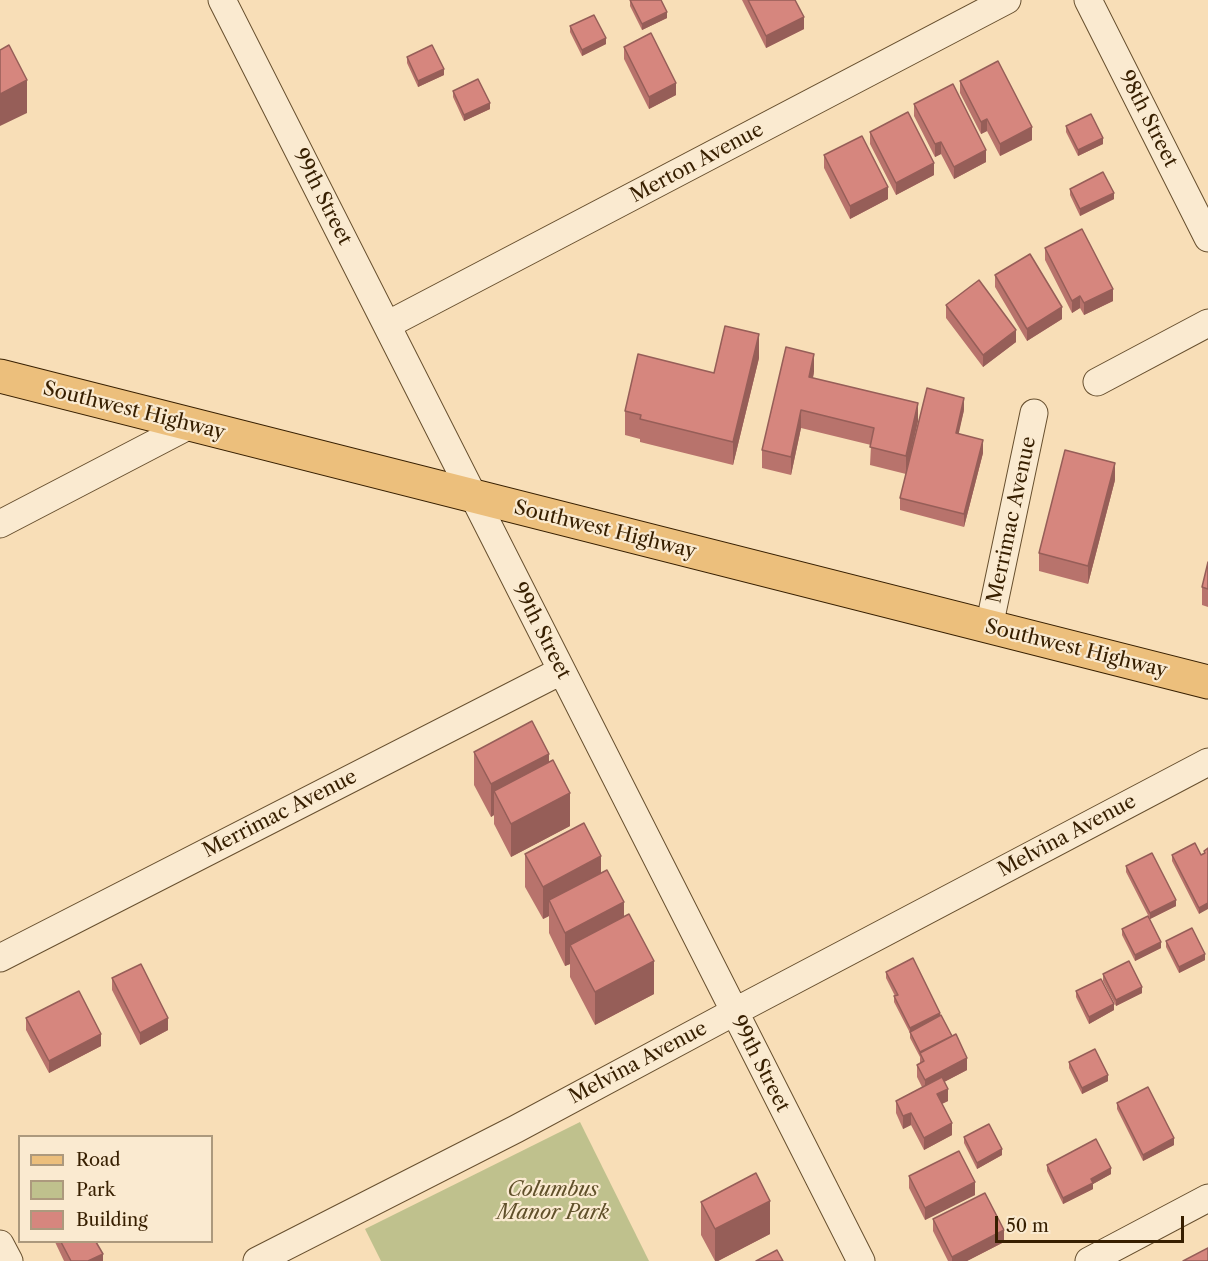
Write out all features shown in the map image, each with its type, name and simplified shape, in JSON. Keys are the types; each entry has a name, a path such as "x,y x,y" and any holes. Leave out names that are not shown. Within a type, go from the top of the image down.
{"main road":[{"name":"Southwest Highway","path":"0,376 1208,682"}],"street":[{"name":"99th Street","path":"222,0 861,1261"},
{"name":"Merton Avenue","path":"387,325 1007,0"},
{"name":"98th Street","path":"1088,0 1208,238"},
{"path":"1097,382 1208,323"},
{"name":"Merrimac Avenue","path":"989,627 1034,413"},
{"path":"0,524 190,425"},
{"name":"Merrimac Avenue","path":"0,958 561,671"},
{"name":"Melvina Avenue","path":"257,1261 516,1129 1208,762"},
{"path":"1089,1261 1208,1198"},
{"path":"0,1244 9,1261"}],"green space":[{"name":"Columbus Manor Park","path":"580,1122 649,1261 381,1261 365,1229"}],"building":[{"path":"630,0 661,0 667,12 642,24"},
{"path":"748,0 795,0 804,17 766,36"},
{"path":"594,15 606,38 582,50 570,26"},
{"path":"651,33 676,83 649,97 624,47"},
{"path":"9,45 27,80 0,94 0,50"},
{"path":"432,45 444,69 418,81 407,57"},
{"path":"998,61 1032,127 1000,144 987,119 981,122 960,81"},
{"path":"478,79 490,103 464,115 453,91"},
{"path":"953,84 986,150 954,167 941,142 935,144 914,104"},
{"path":"908,112 934,163 896,183 870,132"},
{"path":"1091,114 1103,138 1078,150 1066,126"},
{"path":"862,136 888,187 850,206 824,155"},
{"path":"1103,172 1114,193 1080,209 1070,189"},
{"path":"1082,229 1113,289 1084,303 1080,296 1072,301 1045,248"},
{"path":"1030,254 1062,307 1027,329 995,275"},
{"path":"979,280 1016,330 983,355 946,305"},
{"path":"725,326 759,334 733,442 640,419 641,415 625,411 638,354 714,373"},
{"path":"786,347 814,354 809,377 918,403 906,456 870,447 874,428 801,410 791,457 762,450"},
{"path":"927,388 964,398 956,433 983,440 964,514 900,498"},
{"path":"1065,450 1115,463 1088,566 1039,553"},
{"path":"1208,562 1208,589 1202,587"},
{"path":"532,721 549,754 491,784 474,752"},
{"path":"553,760 570,793 511,824 494,791"},
{"path":"584,823 601,856 543,887 525,854"},
{"path":"1195,843 1201,855 1208,848 1208,903 1199,908 1172,855"},
{"path":"1152,853 1176,900 1150,913 1126,866"},
{"path":"607,870 624,902 565,933 549,900"},
{"path":"629,914 654,961 595,992 570,945"},
{"path":"1148,916 1161,942 1135,955 1122,929"},
{"path":"1192,928 1205,954 1179,967 1166,941"},
{"path":"913,958 940,1013 910,1028 894,996 898,995 886,972"},
{"path":"1129,961 1142,987 1116,1000 1103,974"},
{"path":"141,964 168,1018 140,1033 112,978"},
{"path":"1101,979 1114,1004 1089,1017 1076,991"},
{"path":"79,991 101,1034 49,1061 26,1018"},
{"path":"941,1015 952,1036 920,1052 910,1032"},
{"path":"956,1034 967,1058 925,1080 917,1065 924,1061 920,1053"},
{"path":"1095,1049 1108,1075 1082,1088 1069,1062"},
{"path":"942,1077 948,1089 937,1094 952,1123 924,1138 911,1113 903,1116 896,1101"},
{"path":"1148,1087 1174,1138 1143,1155 1117,1103"},
{"path":"989,1124 1002,1149 977,1163 964,1137"},
{"path":"1096,1139 1111,1168 1091,1179 1093,1183 1063,1198 1047,1165"},
{"path":"959,1151 975,1182 925,1208 909,1176"},
{"path":"756,1173 770,1201 715,1229 701,1202"},
{"path":"985,1193 1004,1230 952,1257 933,1219"},
{"path":"62,1243 97,1243 103,1254 88,1261 71,1261"},
{"path":"1208,1248 1208,1261 1183,1261"},
{"path":"777,1250 783,1261 756,1261"}]}
